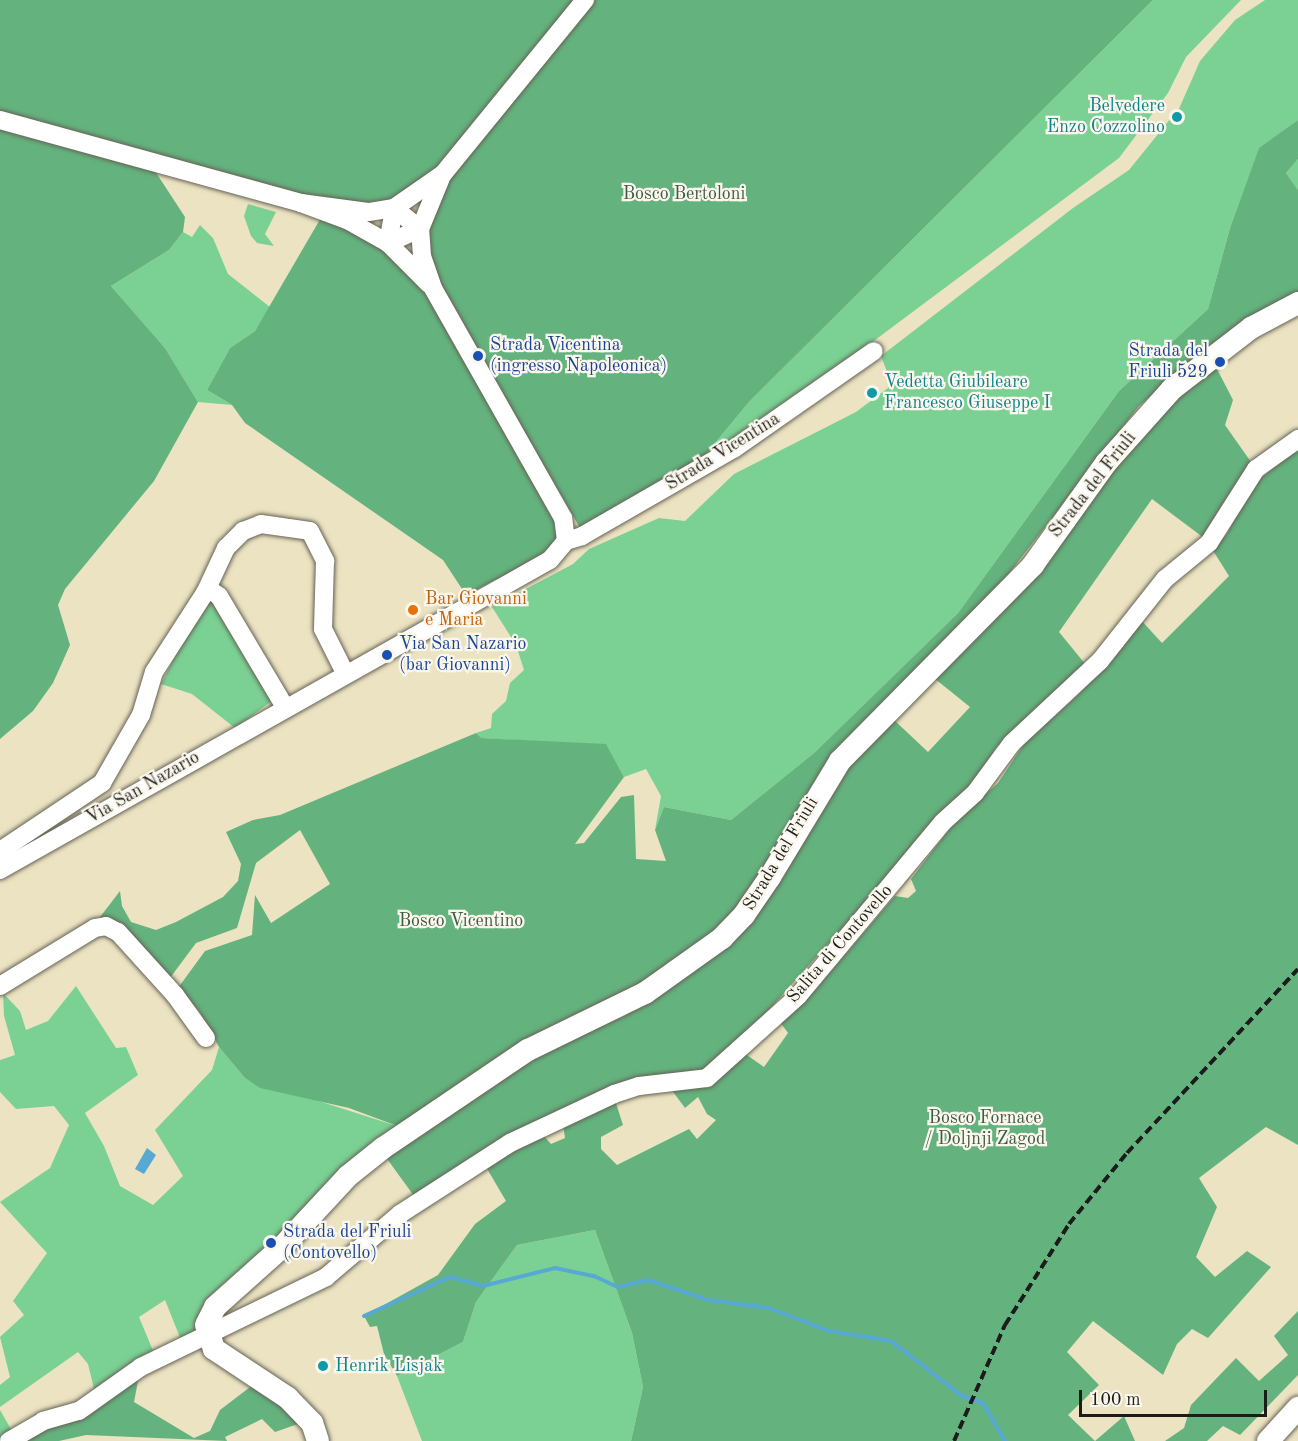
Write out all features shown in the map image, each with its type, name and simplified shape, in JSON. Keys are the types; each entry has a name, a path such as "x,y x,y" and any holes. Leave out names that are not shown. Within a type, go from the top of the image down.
{"main road":[{"name":"Strada del Friuli","path":"207,1334 215,1307 375,1154 528,1050 645,993 722,938 770,877 840,760 1033,565 1106,463 1164,397 1251,328 1298,303"},
{"path":"207,1334 220,1356 260,1377 302,1410 312,1423 318,1441"},
{"path":"1268,1441 1298,1408"}],"street":[{"path":"301,203 368,212 394,208 443,174 585,0"},
{"path":"0,120 301,203 347,219 388,243 433,288"},
{"path":"443,174 420,229 422,256 433,288 563,518 566,541"},
{"path":"394,208 420,229"},
{"path":"388,243 394,208"},
{"path":"388,243 420,229"},
{"name":"Strada Vicentina","path":"566,541 582,536 735,448 874,351"},
{"name":"Salita di Contovello","path":"9,1441 43,1421 80,1411 141,1368 326,1277 400,1214 510,1143 614,1094 639,1086 696,1081 718,1070 798,996 943,822 975,793 1012,743 1100,661 1148,596 1209,543 1256,469 1298,439"},
{"name":"Via San Nazario","path":"0,851 102,783 141,716 154,672 205,592 226,548 243,531 261,524 279,524 310,531 325,561 323,629 345,672"},
{"name":"Via San Nazario","path":"0,870 345,672 550,560 566,541"},
{"path":"205,592 210,590 219,596 285,707"},
{"path":"0,986 86,933 106,926 118,932 170,989 206,1038"}],"green space":[{"path":"0,0 574,0 431,174 402,197 367,206 331,202 0,111"},
{"name":"Bosco Bertoloni","path":"594,0 1153,0 749,402 696,466 580,528 439,286 425,239 441,185"},
{"path":"1153,0 1241,0 1186,57 1168,93 1119,158 871,343 696,466 749,402"},
{"path":"1265,0 1298,0 1298,120 1259,149 1230,228 1208,309 1119,391 958,613 814,753 731,820 664,807 655,830 661,796 646,769 624,777 606,745 480,738 476,733 491,728 492,714 506,701 510,683 524,670 516,645 492,607 573,564 589,549 659,518 685,521 734,474 856,412 892,385 881,356 1073,208 1129,170 1171,118 1182,122 1184,117 1178,111 1200,61 1235,20"},
{"name":"Bosco Vicentino","path":"1298,120 1298,159 1286,173 1298,190 1298,295 1204,350 1139,406 979,612 936,652 740,907 702,943 649,981 516,1047 400,1127 349,1108 260,1088 244,1077 219,1047 199,1011 178,988 205,951 252,935 255,895 271,923 330,884 300,830 256,863 237,928 196,943 170,978 97,921 120,891 122,906 131,922 156,930 176,922 223,897 238,881 241,864 226,832 253,820 280,815 476,733 481,738 606,744 624,777 575,844 584,843 621,797 634,795 636,859 666,861 655,830 664,807 731,820 814,753 958,613 1119,391 1208,309 1230,228 1259,148"},
{"path":"0,126 153,168 185,217 183,232 169,250 111,286 165,348 198,402 154,481 65,589 58,605 70,645 53,683 33,711 0,739"},
{"path":"1298,159 1298,190 1286,173"},
{"path":"248,204 276,212 265,234 274,246 257,243 251,236 244,216"},
{"path":"322,216 386,252 427,291 554,515 558,529 555,542 545,554 466,595 443,560 245,423 232,405 207,390 230,348 255,331"},
{"path":"200,225 213,238 228,274 270,307 255,331 230,348 207,390 232,405 198,402 165,348 111,286 169,250 183,232 192,237"},
{"path":"1216,367 1233,400 1225,425 1251,462 1204,538 1152,499 1059,632 1086,665 996,748 972,783 767,1012 710,1065 692,1075 641,1077 414,1196 385,1156 550,1049 624,1016 711,958 825,791 893,719 928,752 970,707 934,678 1017,596 1105,478 1174,397"},
{"name":"Bosco Fornace / Doljnji Zagod","path":"1298,448 1298,1145 1266,1127 1199,1178 1217,1207 1196,1257 1215,1277 1247,1251 1271,1267 1208,1338 1192,1329 1177,1344 1163,1375 1093,1321 1067,1352 1099,1385 1068,1415 1095,1441 631,1441 643,1387 632,1333 595,1230 517,1245 476,1302 463,1342 397,1376 384,1354 377,1326 370,1327 364,1316 438,1275 475,1224 506,1201 486,1167 543,1135 551,1144 565,1138 563,1124 614,1097 623,1125 601,1137 601,1149 617,1165 689,1129 697,1139 716,1120 707,1114 698,1097 685,1108 671,1089 744,1053 764,1067 788,1033 777,1018 815,990 895,896 908,898 916,891 911,879 955,822 998,783 1024,744 1079,694 1140,619 1162,643 1229,576 1212,549 1226,535 1254,484"},
{"path":"213,598 276,698 235,728 192,694 161,684 189,629"},
{"path":"76,986 116,1048 126,1047 138,1075 85,1113 104,1146 120,1186 153,1205 183,1176 155,1130 212,1070 219,1047 244,1077 400,1127 199,1332 181,1340 165,1300 139,1317 154,1353 95,1393 88,1364 78,1352 0,1407 0,1385 10,1377 0,1337 24,1315 13,1301 47,1253 0,1202 50,1168 69,1125 54,1106 16,1109 0,1092 0,1060 15,1055 4,1016 3,993 20,1011 26,1030 48,1021"},
{"path":"595,1230 632,1333 643,1387 631,1441 422,1441 397,1376 463,1342 476,1302 517,1245"},
{"path":"1298,1311 1298,1375 1240,1435 1223,1426 1207,1441 1165,1441 1184,1428 1191,1405 1236,1358 1259,1381 1288,1355 1274,1336"},
{"path":"139,1376 134,1402 194,1438 210,1431 220,1410 258,1381 298,1424 275,1432 262,1419 225,1437 227,1441 86,1435 59,1441 18,1441"},
{"path":"0,1410 12,1431 0,1439"},
{"path":"1124,1416 1135,1441 1095,1441"}],"water":[{"path":"147,1148 156,1155 144,1174 135,1169"}],"waterway":[{"path":"364,1316 450,1277 483,1286 555,1268 594,1276 618,1287 648,1280 708,1300 769,1308 829,1331 891,1341 962,1396 983,1403 1005,1441"}],"railway":[{"path":"954,1441 1005,1325 1069,1224 1127,1153 1298,969"}],"place":[{"name":"Belvedere Enzo Cozzolino","path":"1177,117"},
{"name":"Strada Vicentina (ingresso Napoleonica)","path":"478,356"},
{"name":"Strada del Friuli 529","path":"1220,362"},
{"name":"Vedetta Giubileare Francesco Giuseppe I","path":"872,393"},
{"name":"Bar Giovanni e Maria","path":"413,610"},
{"name":"Via San Nazario (bar Giovanni)","path":"387,655"},
{"name":"Strada del Friuli (Contovello)","path":"271,1243"},
{"name":"Henrik Lisjak","path":"323,1366"}]}
